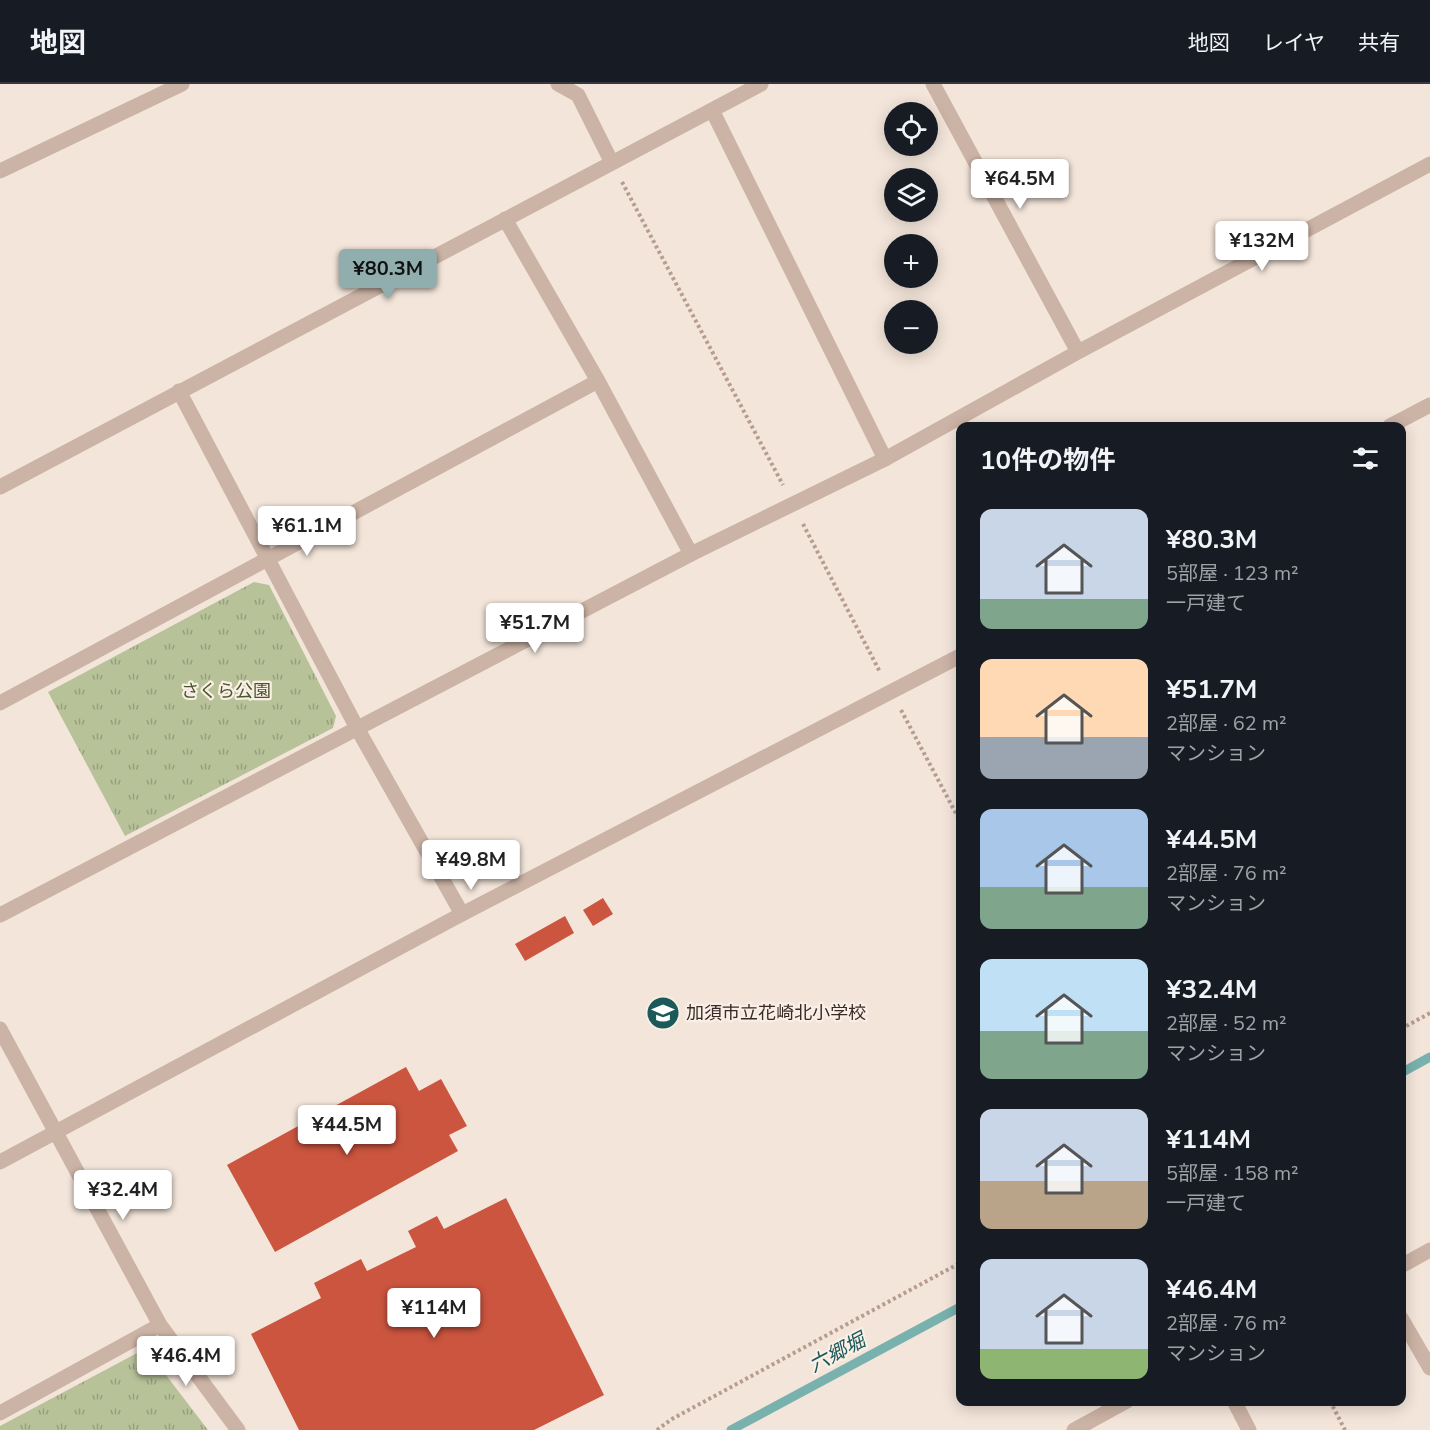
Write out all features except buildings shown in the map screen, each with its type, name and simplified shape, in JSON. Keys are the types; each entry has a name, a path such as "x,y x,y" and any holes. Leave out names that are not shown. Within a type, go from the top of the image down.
{"street":[{"path":"0,171 183,84"},
{"path":"558,84 578,95 612,163"},
{"path":"0,487 761,84"},
{"path":"933,84 1078,352"},
{"path":"712,110 885,459"},
{"path":"0,915 690,554 885,459 1078,352 1430,164"},
{"path":"506,219 598,381 690,554"},
{"path":"0,703 598,381"},
{"path":"179,392 357,728 462,914"},
{"path":"1398,422 1430,405"},
{"path":"0,1162 462,914 956,658"},
{"path":"0,1029 160,1325 238,1430"},
{"path":"1406,1263 1430,1250"},
{"path":"0,1413 160,1325"},
{"path":"1406,1327 1430,1368"},
{"path":"1074,1430 1118,1406"},
{"path":"1237,1406 1249,1430"}],"path":[{"path":"1406,1026 1430,1013"},
{"path":"657,1430 683,1413 956,1265"},
{"path":"1333,1406 1345,1430"}],"green space":[{"name":"さくら公園","path":"254,582 269,585 336,716 333,728 125,836 48,692"},
{"path":"139,1352 153,1358 208,1430 0,1430 0,1426"}],"waterway":[{"name":"六郷堀","path":"1406,1070 1430,1057"},
{"name":"六郷堀","path":"731,1430 956,1309"}],"place":[{"name":"加須市立花崎北小学校","path":"663,1013"}]}
